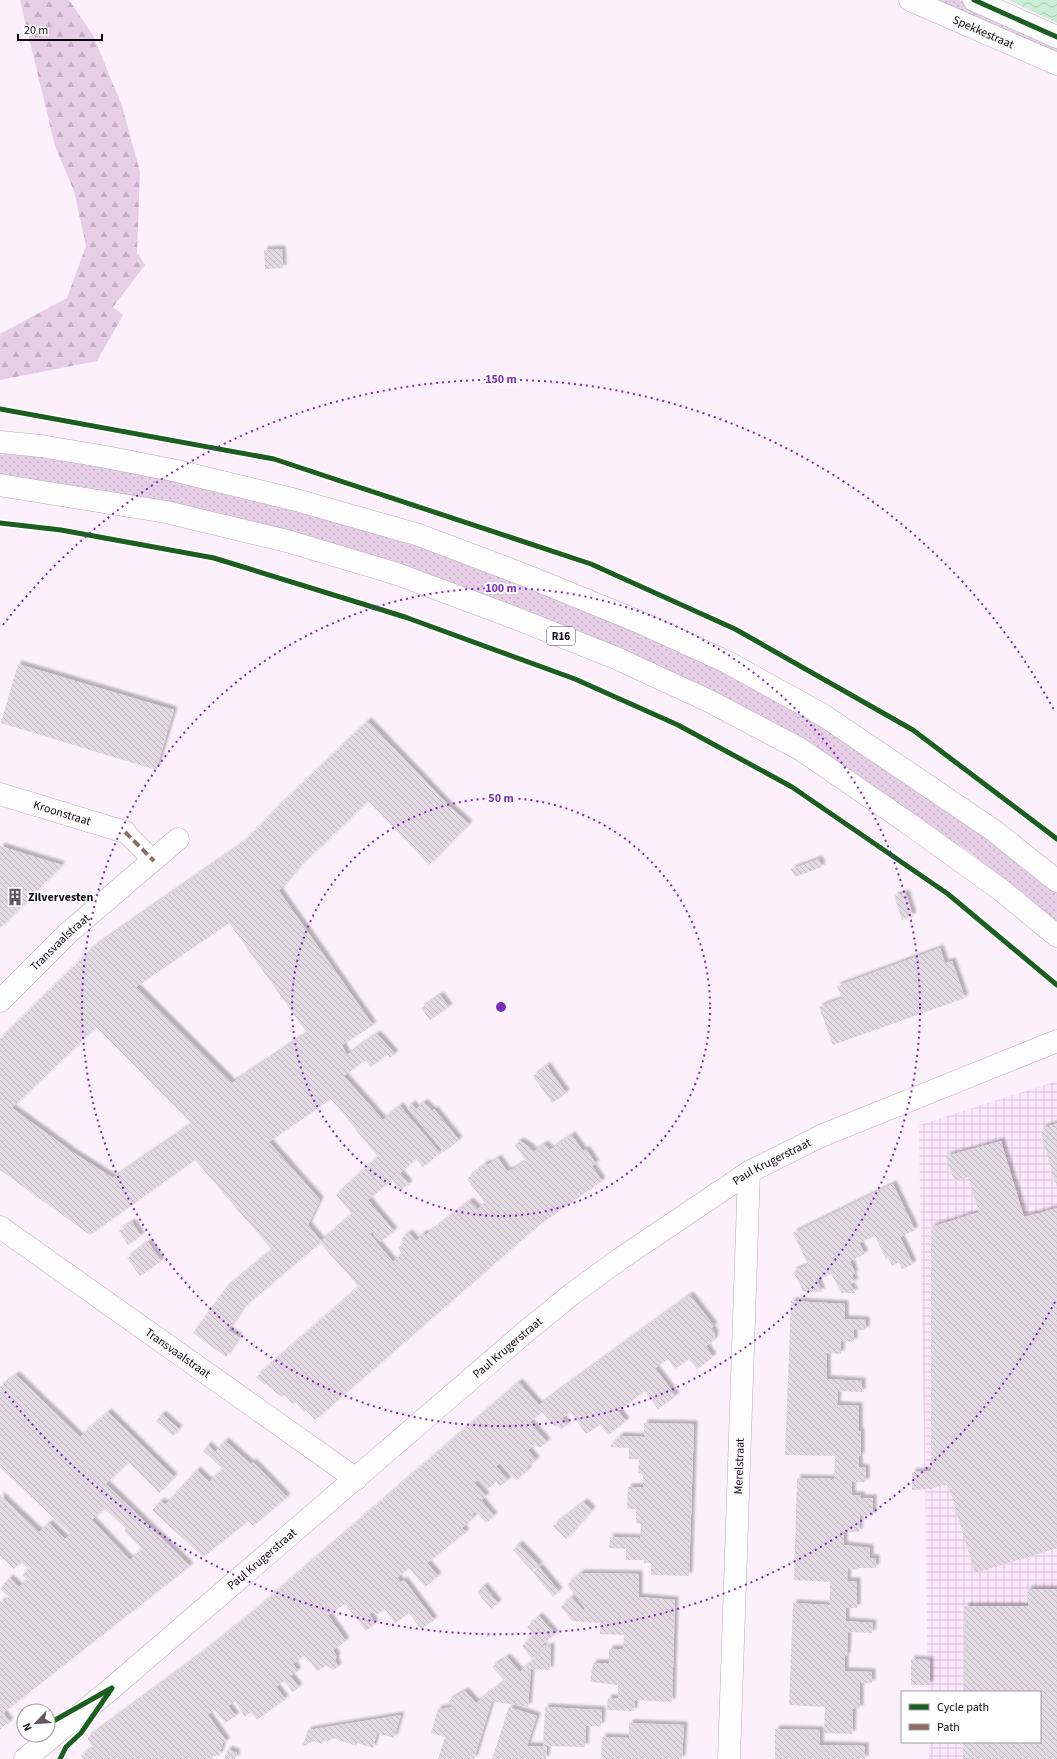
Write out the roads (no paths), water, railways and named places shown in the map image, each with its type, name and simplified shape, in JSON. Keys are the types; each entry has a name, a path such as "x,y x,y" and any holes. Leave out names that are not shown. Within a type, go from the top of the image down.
{"street":[{"name":"Spekkestraat","path":"910,0 1057,64"},
{"path":"974,0 1057,37"},
{"path":"0,442 41,446 106,457 177,471 296,500 419,536 527,576 637,621 727,662 823,715 993,830 1057,881"},
{"name":"R16","path":"0,485 166,512 287,541 394,573 510,616 616,658 709,701 800,749 911,825 1001,890 1057,936"},
{"name":"Kroonstraat","path":"0,794 125,832"},
{"path":"125,832 154,861"},
{"name":"Transvaalstraat","path":"0,1001 68,933 178,839"},
{"name":"Paul Krugerstraat","path":"25,1759 112,1688 523,1334 572,1294 620,1259 749,1172 821,1136 1057,1041"},
{"name":"Merelstraat","path":"728,1759 749,1172"},
{"name":"Transvaalstraat","path":"0,1227 356,1479"}],"water":[{"path":"1009,0 1057,0 1057,23 1015,3"}],"place":[{"name":"Zilvervesten","path":"15,897"}]}
